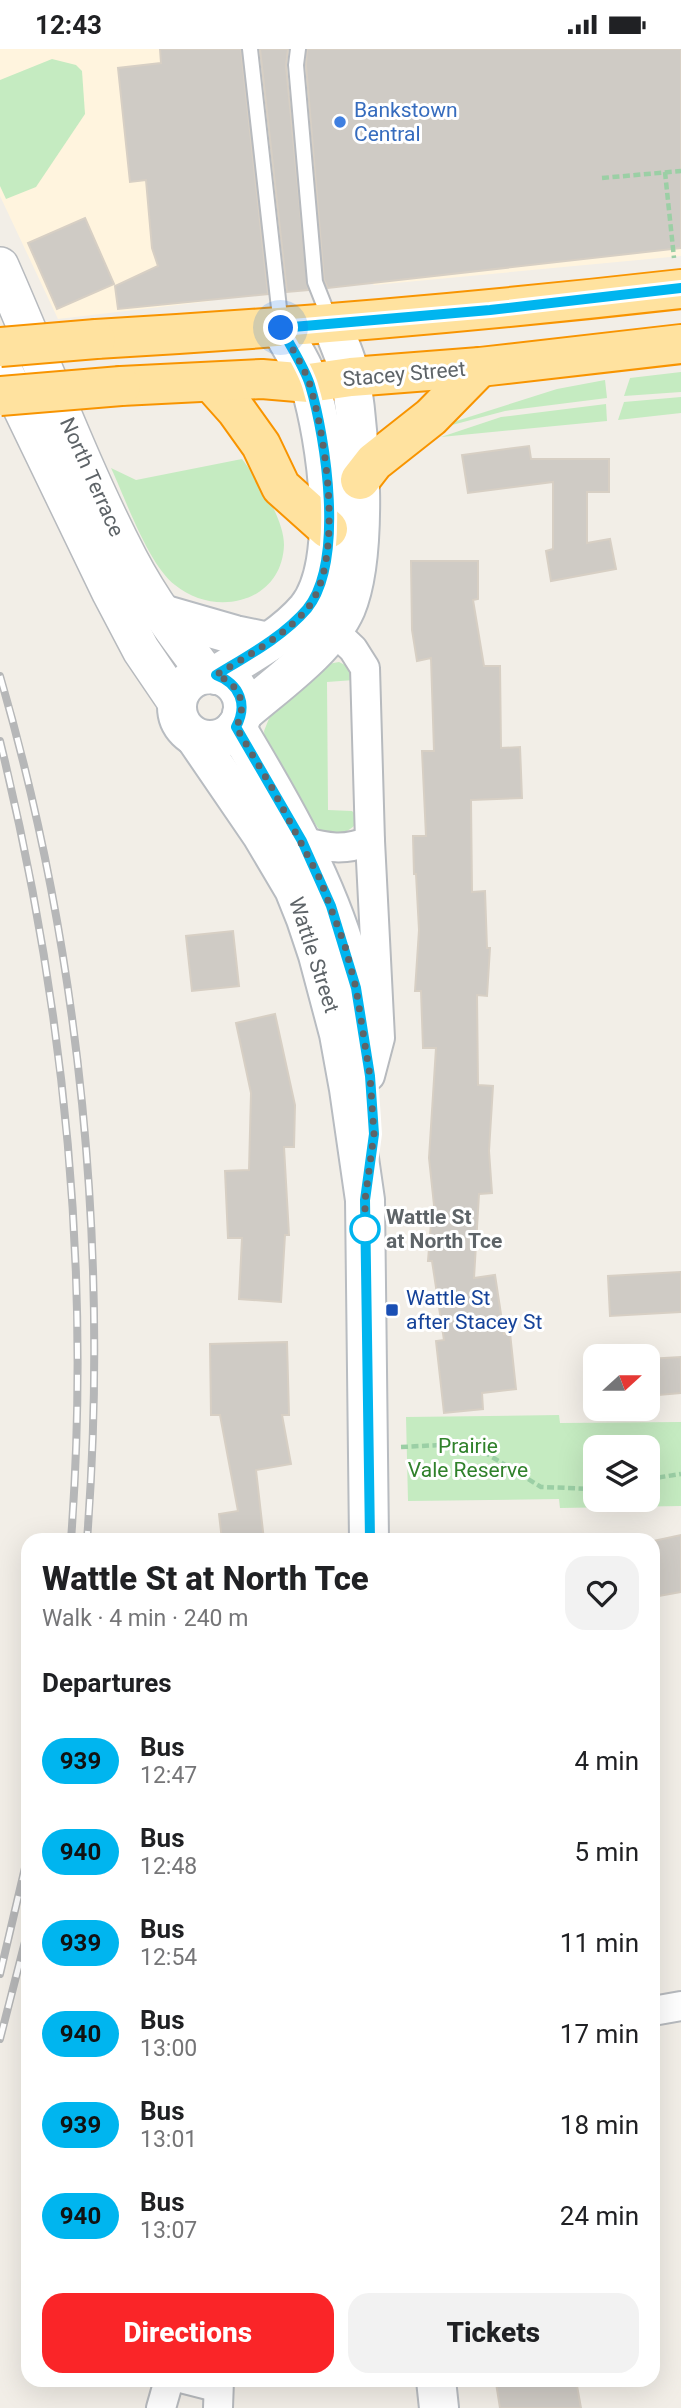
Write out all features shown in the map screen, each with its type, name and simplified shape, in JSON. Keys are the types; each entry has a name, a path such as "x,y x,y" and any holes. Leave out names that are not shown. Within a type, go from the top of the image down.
{"highway":[{"path":"0,347 281,328 490,310 678,276"},
{"name":"Stacey Street","path":"0,396 121,386 262,379 309,383 681,344"},
{"path":"360,480 374,462 431,417 480,367"},
{"path":"211,382 236,410 261,445 281,487 328,529"}],"main road":[{"path":"281,328 309,383 328,474 328,529 323,577 308,608 270,642 212,675 196,677 187,683 177,703 181,723 195,737 206,740 227,735 320,645 346,608 356,569 360,480 351,377 332,324"},
{"path":"162,614 234,635 270,642"},
{"path":"212,675 234,685 242,704 239,721"},
{"name":"Wattle Street","path":"239,721 320,879 345,946 356,988 370,1076 374,1134 365,1200"},
{"name":"Wattle Street","path":"195,737 230,785 281,865 306,919 329,991 339,1034 365,1200 369,1533"},
{"path":"437,2387 439,2408"}],"street":[{"name":"North Terrace","path":"0,266 129,559 162,614 212,675"},
{"name":"North Terrace","path":"0,363 117,604 141,650 177,703"},
{"name":"Wattle Street","path":"333,630 353,649 365,668 380,1038 370,1076"},
{"path":"302,841 330,849 354,847 370,841"},
{"path":"660,2010 681,2006"}],"lane":[{"path":"250,49 281,328"},
{"path":"298,49 296,65 315,282 332,324"},
{"path":"166,2390 219,2394"}],"path":[{"path":"602,178 681,171"},
{"path":"665,172 678,276"},
{"path":"368,1448 460,1444 479,1449 541,1487 583,1489"},
{"path":"660,1477 681,1474"}],"shaded area":[{"name":"Bankstown Central","path":"0,49 681,49 681,256 374,285 347,262 343,220 241,241 243,264 211,301 58,319 0,196"}],"green space":[{"path":"52,59 76,65 82,71 85,114 36,187 6,199 0,186 0,80"},
{"path":"681,372 681,392 624,396 630,378"},
{"path":"605,380 607,398 505,411 452,425 450,423 557,389"},
{"path":"681,397 681,413 618,420 624,402"},
{"path":"606,404 607,421 441,437 501,417"},
{"path":"242,459 262,488 280,523 284,545 280,565 272,580 259,592 244,599 209,601 191,595 165,575 147,547 111,468 136,480"},
{"path":"339,662 351,668 354,680 327,682 328,810 352,811 356,824 347,831 333,834 318,828 274,761 265,741 264,731 272,711 328,664"},
{"name":"Prairie Vale Reserve","path":"559,1415 560,1423 681,1422 681,1506 660,1506 660,1435 583,1435 583,1508 560,1508 559,1499 408,1501 406,1417"}],"building":[{"path":"160,49 241,49 268,294 118,309 115,286 158,266 152,248 146,180 130,182 118,68 161,63"},
{"path":"260,49 288,49 286,66 308,290 287,292"},
{"path":"307,49 681,49 681,248 328,288 324,280 306,65"},
{"path":"85,218 114,284 57,309 28,243"},
{"path":"529,446 531,459 609,459 609,492 587,492 587,543 610,539 616,569 551,581 546,551 553,549 553,482 468,493 462,455"},
{"path":"411,561 478,561 478,599 473,600 484,666 500,666 501,748 520,747 522,798 471,800 472,892 485,891 487,948 490,948 487,996 477,995 478,1085 493,1086 489,1151 492,1193 479,1194 474,1278 495,1275 504,1334 510,1333 516,1389 482,1393 483,1409 444,1413 436,1341 444,1340 432,1261 428,1261 431,1223 436,1224 429,1158 436,1048 423,1048 421,991 415,991 419,930 413,836 426,836 422,751 434,751 431,658 417,661 412,630"},
{"path":"233,931 239,986 192,991 186,936"},
{"path":"275,1014 295,1105 294,1147 284,1147 289,1235 285,1235 281,1302 239,1299 242,1238 228,1238 225,1171 249,1170 251,1093 236,1023"},
{"path":"681,1272 681,1312 610,1316 608,1276"},
{"path":"287,1342 289,1415 282,1415 291,1464 256,1470 263,1533 221,1533 219,1514 238,1511 220,1415 211,1415 210,1344"},
{"path":"681,1357 681,1393 660,1395 660,1358"},
{"path":"681,1535 681,1592 660,1596 660,1540"},
{"path":"497,2387 577,2387 581,2408 500,2408"}],"railway":[{"path":"0,676 28,781 51,888 69,996 82,1104 94,1323 93,1432 87,1533"},
{"path":"0,741 41,938 67,1138 77,1339 71,1533"},
{"path":"0,1974 21,1885"},
{"path":"0,2039 21,1957"}],"bus line":[{"name":"939","path":"370,1533 365,1200 374,1134 370,1076 356,988 345,946 320,879 302,841 236,727 242,714 239,694 234,685 216,675 270,642 308,608 323,577 327,551 328,474 322,437 309,383 281,328 490,310 681,288"}],"place":[{"name":"Bankstown Central","path":"340,122"},
{"name":"Wattle St at North Tce","path":"365,1229"},
{"name":"Wattle St after Stacey St","path":"392,1310"}],"route":[{"path":"281,328 309,383 322,437 328,474 327,551 323,577 308,608 270,642 216,675 234,685 239,694 242,714 236,727 302,841 320,879 345,946 356,988 370,1076 374,1134 365,1200 365,1229"}]}
